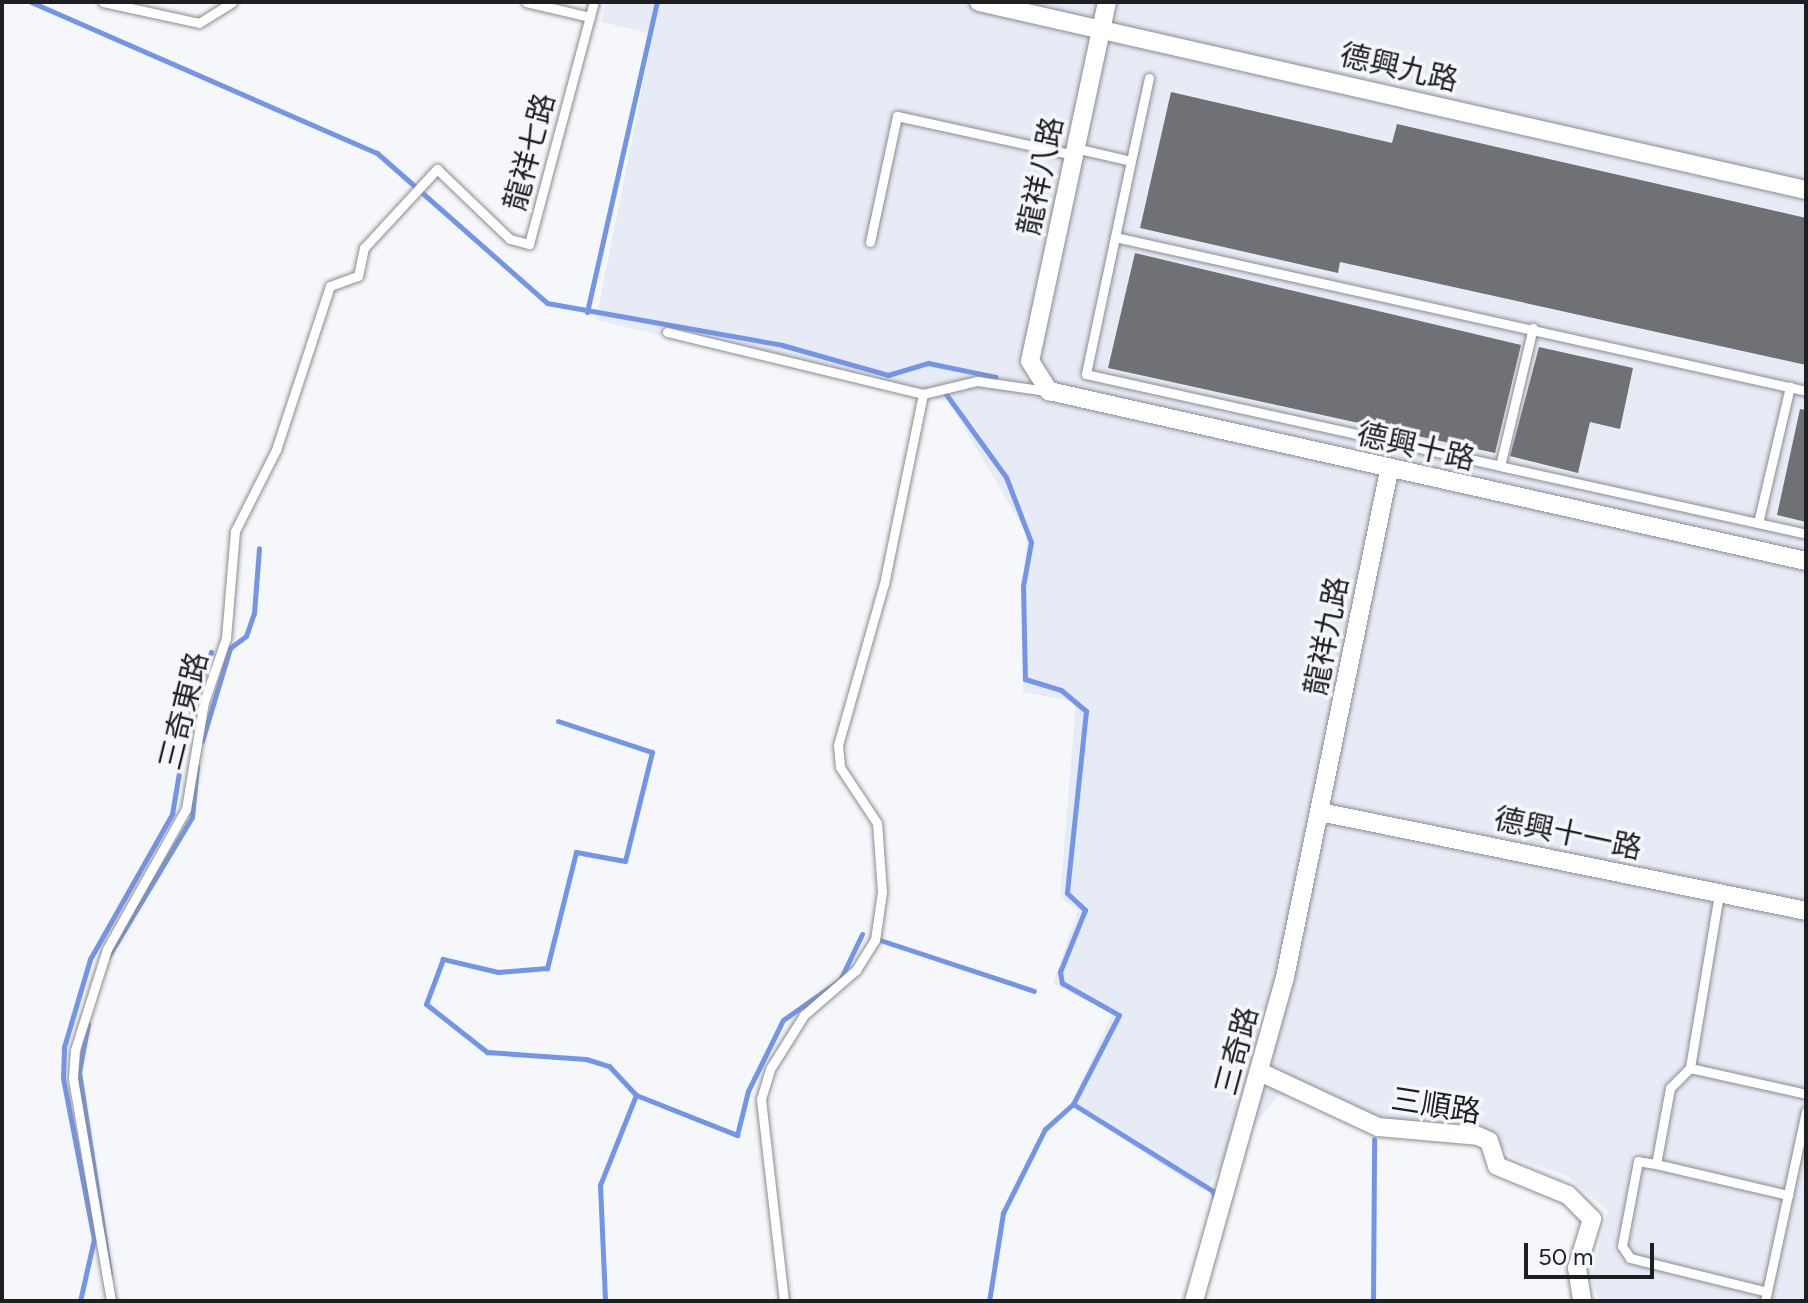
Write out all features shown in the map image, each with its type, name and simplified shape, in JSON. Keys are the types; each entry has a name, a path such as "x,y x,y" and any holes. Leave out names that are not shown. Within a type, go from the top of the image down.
{"street":[{"name":"德興九路","path":"979,2 1101,27 1806,190"},
{"name":"龍祥八路","path":"1049,391 1030,361 1107,2"},
{"name":"德興十路","path":"1049,391 1389,471 1806,561"},
{"name":"龍祥九路","path":"1320,812 1389,471"},
{"name":"德興十一路","path":"1320,812 1806,911"},
{"name":"三奇路","path":"1194,1301 1260,1072 1320,812"},
{"name":"三順路","path":"1260,1072 1378,1127 1478,1136 1489,1141 1497,1166 1568,1195 1592,1219 1577,1268 1582,1301"}],"lane":[{"path":"103,2 199,23 231,6"},
{"path":"526,2 590,17"},
{"name":"龍祥七路","path":"437,169 510,239 529,244 594,2"},
{"path":"1149,78 1086,374 1806,534"},
{"path":"870,242 897,116 1131,161"},
{"name":"三奇東路","path":"111,1301 73,1078 87,1000 186,809 204,702 226,638 235,531 276,450 330,286 358,276 364,248 437,169"},
{"path":"1115,237 1806,391"},
{"path":"1500,466 1533,328"},
{"path":"667,332 923,394 977,381 1049,391"},
{"path":"1758,523 1790,387"},
{"path":"784,1301 761,1099 770,1069 804,1015 856,970 875,940 882,892 877,823 840,767 838,745 884,584 923,394"},
{"path":"1656,1164 1670,1088 1690,1068 1719,894"},
{"path":"1690,1068 1806,1094"},
{"path":"1788,1195 1638,1161 1622,1246 1630,1258 1766,1296 1788,1195 1806,1111"}],"shaded area":[{"path":"605,2 1806,2 1806,1301 1599,1301 1591,1277 1608,1211 1567,1176 1514,1158 1479,1129 1382,1122 1279,1094 1203,1191 1071,1106 1112,1014 1053,983 1078,911 1060,897 1076,702 1023,692 1026,532 948,401 596,320 653,34 601,22"}],"building":[{"path":"1171,92 1392,143 1397,124 1806,218 1806,365 1340,262 1338,273 1140,228"},
{"path":"1135,253 1521,345 1495,453 1108,368"},
{"path":"1539,347 1633,368 1620,429 1590,422 1578,473 1510,456"},
{"path":"1800,409 1806,410 1806,522 1777,515"}],"waterway":[{"path":"31,2 377,153 547,303 782,345 888,375 928,363 996,377"},
{"path":"587,312 657,2"},
{"path":"943,390 1006,477 1031,542 1023,586 1025,679 1061,690 1086,711 1067,893 1085,910 1060,972 1062,983 1119,1015 1073,1104 1045,1129 1003,1213 989,1301"},
{"path":"202,741 230,648 246,636 254,613 259,548"},
{"path":"80,1301 94,1239 63,1078 64,1047 90,959 172,814 187,725 211,652"},
{"path":"558,721 652,752 625,861 576,852 547,968 498,972 443,959 426,1004 487,1052 586,1059 609,1066 636,1095 600,1185 605,1301"},
{"path":"108,957 192,817 197,766"},
{"path":"636,1095 737,1135 748,1091 783,1020 840,980 862,934"},
{"path":"880,940 1034,991"},
{"path":"88,1024 79,1072 110,1274"},
{"path":"1073,1104 1213,1191 1216,1205"},
{"path":"1373,1301 1374,1139"}]}
